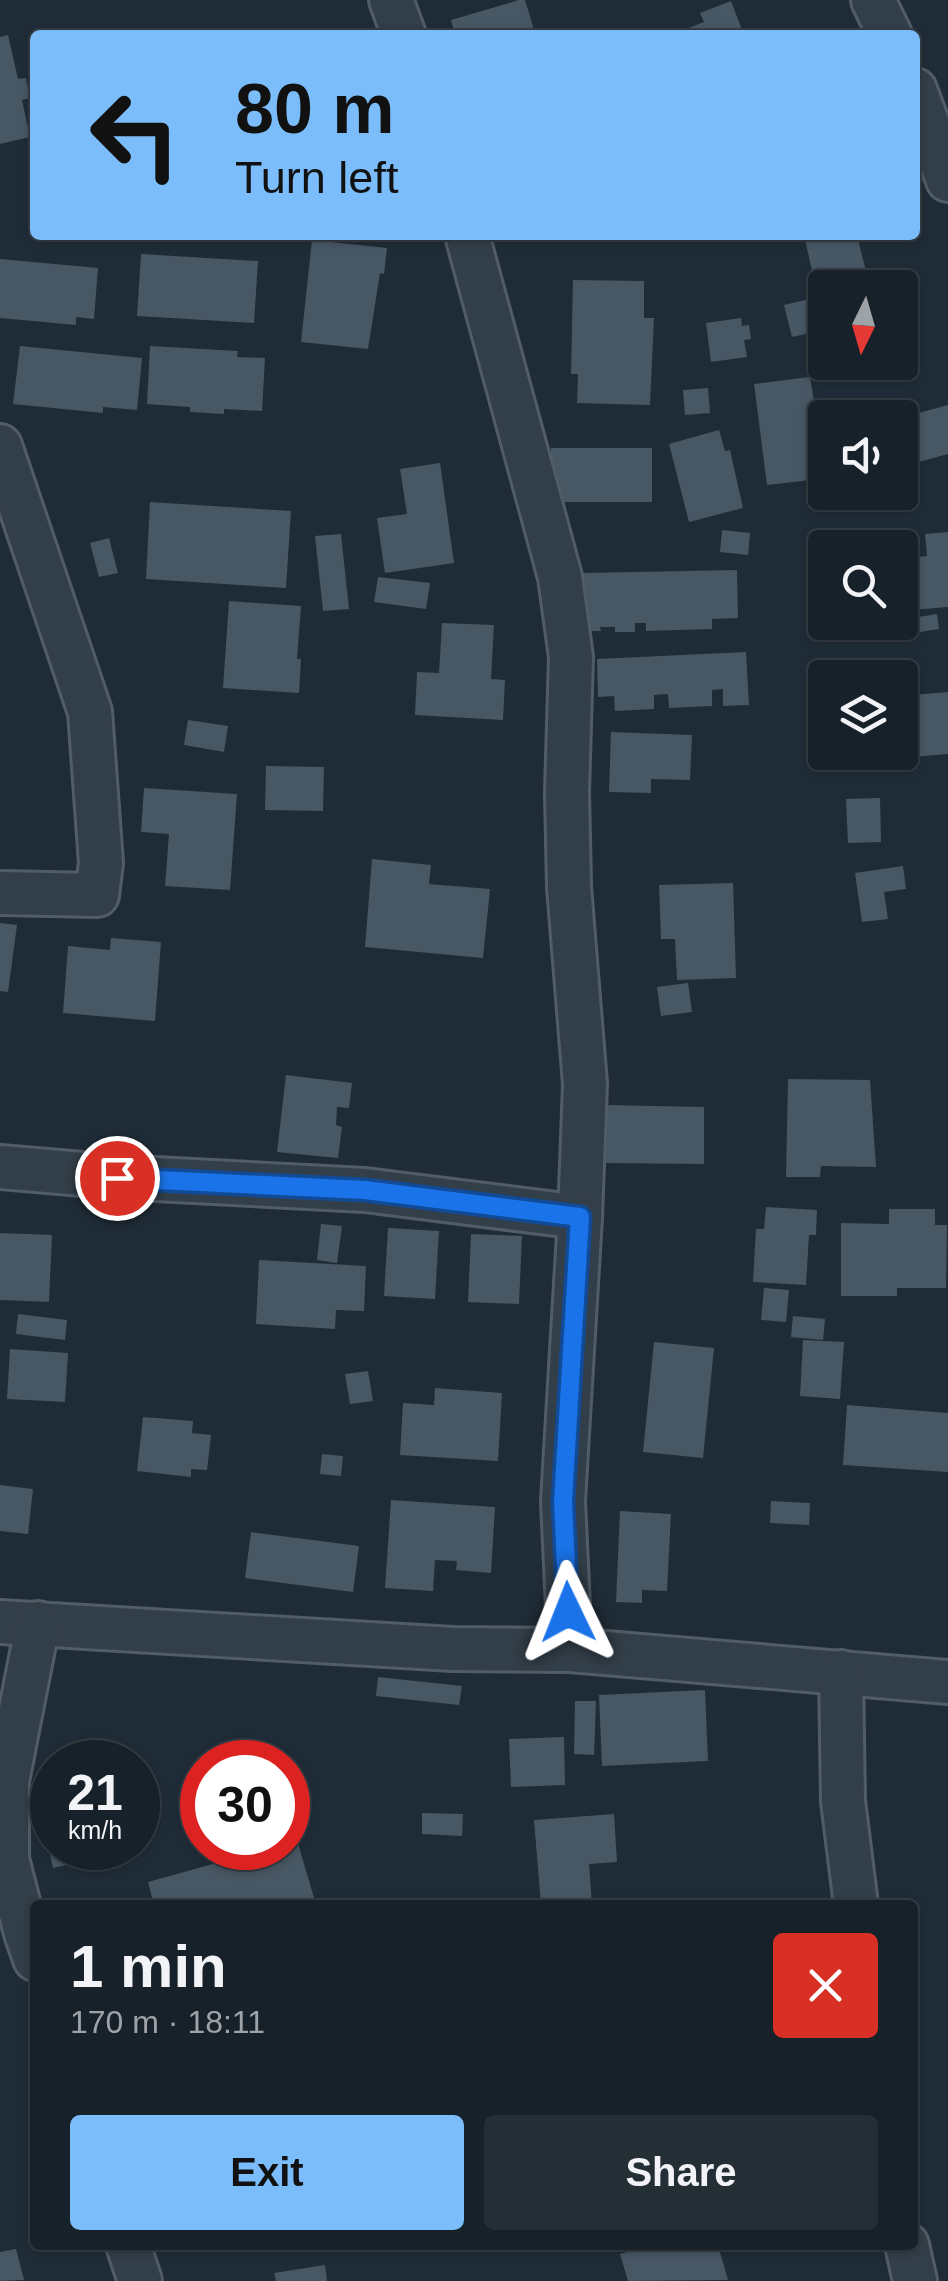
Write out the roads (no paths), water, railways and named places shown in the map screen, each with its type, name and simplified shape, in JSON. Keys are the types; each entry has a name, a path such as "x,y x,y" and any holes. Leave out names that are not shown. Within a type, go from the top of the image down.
{"street":[{"path":"391,0 402,30"},
{"path":"873,0 888,30"},
{"path":"920,104 948,180"},
{"path":"468,240 560,577 571,657 567,792 570,887 585,1084 563,1501 570,1650"},
{"path":"0,446 90,712 101,863 97,895 0,893"},
{"path":"0,1167 117,1178 365,1190 580,1217"},
{"path":"30,1945 7,1859 7,1782 19,1622 453,1648 570,1650 948,1682"},
{"path":"841,1672 842,1801 855,1900"},
{"path":"130,2250 140,2281"},
{"path":"909,2250 914,2281"}]}
